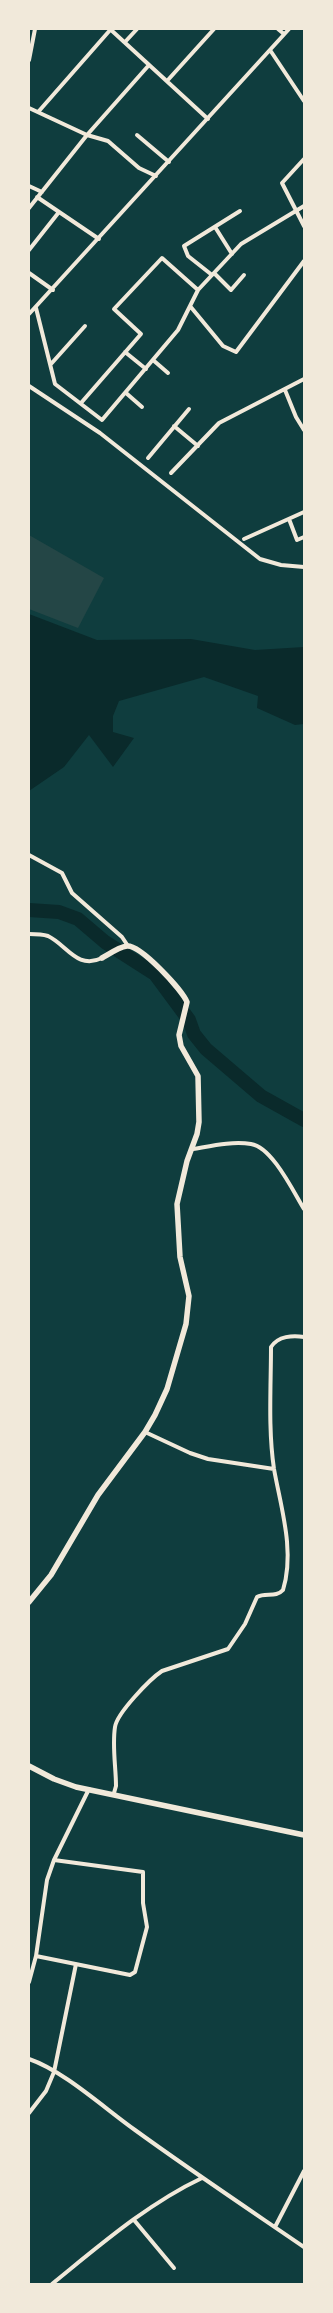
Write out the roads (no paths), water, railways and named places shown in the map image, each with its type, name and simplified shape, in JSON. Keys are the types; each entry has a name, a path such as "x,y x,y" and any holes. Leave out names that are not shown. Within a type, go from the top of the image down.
{"street":[{"path":"29,60 35,29"},
{"path":"39,111 110,29 208,119"},
{"path":"125,42 137,29"},
{"path":"167,81 214,29"},
{"path":"278,29 284,34"},
{"path":"29,314 53,290 289,29"},
{"path":"270,50 304,101"},
{"path":"29,208 87,135 149,65"},
{"path":"29,108 39,111 87,135 108,141 138,168 156,176"},
{"path":"137,135 168,162"},
{"path":"304,159 282,183 304,226"},
{"path":"29,186 42,192"},
{"path":"37,197 99,239"},
{"path":"36,308 55,384 102,420 178,330 198,290 241,244 304,206"},
{"path":"240,211 184,246 188,256 213,274 231,290 244,275"},
{"path":"29,250 59,212"},
{"path":"215,227 232,254"},
{"path":"81,404 141,334 114,309 162,258 198,290"},
{"path":"190,306 223,346 236,352 304,261"},
{"path":"29,273 53,290"},
{"path":"50,364 85,326"},
{"path":"125,352 146,369"},
{"path":"153,360 168,373"},
{"path":"171,473 219,423 304,379"},
{"path":"29,386 100,434 260,559 281,565 304,567"},
{"path":"285,390 296,417 304,430"},
{"path":"126,393 142,407"},
{"path":"148,458 188,409"},
{"path":"174,426 198,446"},
{"path":"244,539 304,512"},
{"path":"289,518 297,540 304,537"},
{"path":"29,855 62,873 72,893 122,937 128,946 142,952 181,992 187,1002 179,1035 181,1046 198,1076 199,1122 193,1148 187,1161 177,1204 180,1257 189,1296 186,1324 167,1389 145,1432 98,1495 51,1575 29,1602"},
{"path":"29,934 50,937 81,960 94,961 128,946"},
{"path":"193,1148 232,1144 256,1145 271,1157 304,1209"},
{"path":"114,1793 116,1786 115,1726 131,1702 156,1675 162,1671 228,1649 244,1624 257,1597 265,1594 278,1594 283,1590 287,1547 282,1501 274,1469 271,1422 271,1346 276,1340 287,1337 304,1337"},
{"path":"145,1432 190,1453 208,1459 274,1469"},
{"path":"29,1766 60,1781 304,1835"},
{"path":"29,1982 36,1956 42,1920 44,1894 54,1860 89,1788"},
{"path":"36,1956 130,1975 135,1972 147,1927 143,1903 143,1872 54,1860"},
{"path":"29,2113 46,2091 54,2072 76,1964"},
{"path":"29,2059 54,2072 202,2178 304,2247"},
{"path":"275,2227 304,2171"},
{"path":"52,2284 134,2220 174,2192 202,2178"},
{"path":"134,2220 174,2268"}],"waterway":[{"path":"29,910 59,912 78,919 105,942 155,974 189,1020 194,1034 206,1049 261,1096 304,1120"}]}
